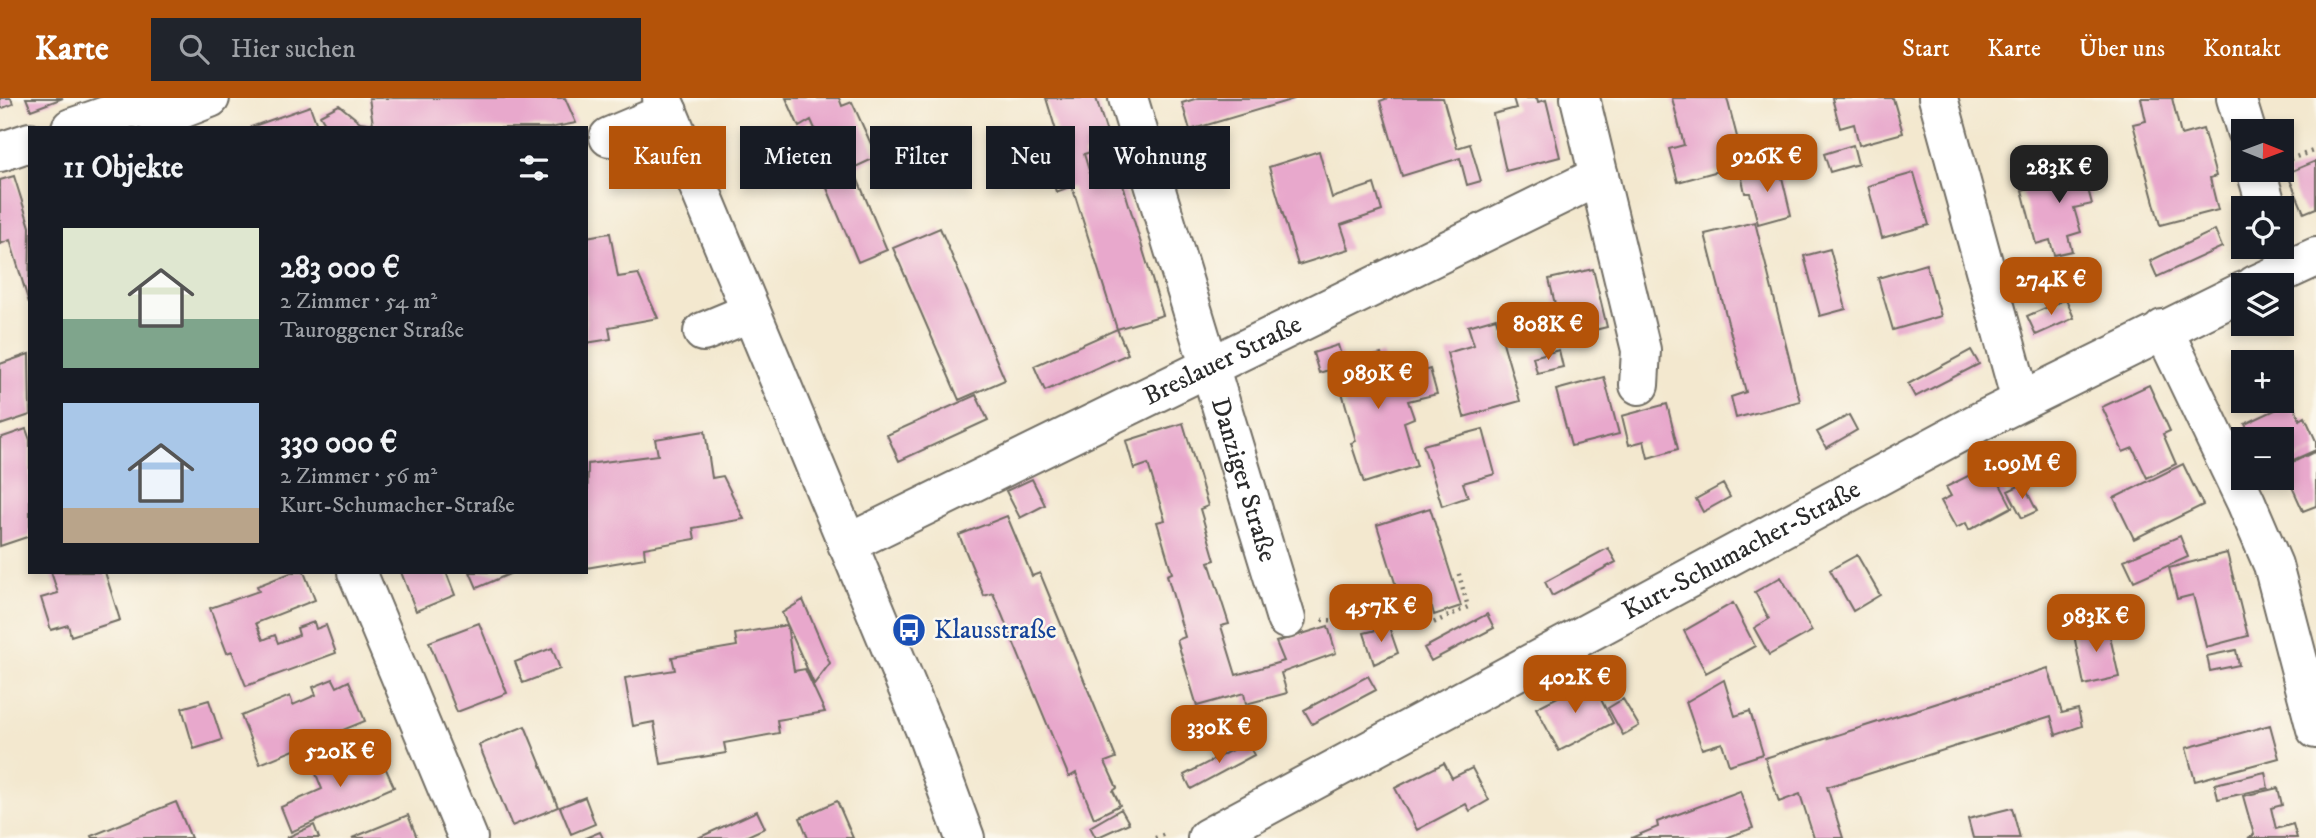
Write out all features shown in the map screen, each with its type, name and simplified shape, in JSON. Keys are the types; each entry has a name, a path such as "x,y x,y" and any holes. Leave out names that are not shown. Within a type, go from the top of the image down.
{"street":[{"path":"81,126 210,98"},
{"name":"Danziger Straße","path":"1128,98 1286,619"},
{"path":"1580,98 1641,349 1639,385"},
{"path":"1938,98 2021,401"},
{"path":"2236,98 2242,119"},
{"path":"628,126 665,105 926,732 965,838"},
{"path":"0,152 28,143"},
{"name":"Breslauer Straße","path":"847,544 1600,176"},
{"name":"Kurt-Schumacher-Straße","path":"1206,838 2021,401 2231,297"},
{"path":"703,332 751,312"},
{"path":"2163,329 2246,502 2273,565 2316,729"},
{"path":"358,574 468,838"}],"path":[{"path":"2294,158 2316,150"},
{"path":"1286,619 1433,623 1468,607 1458,571"},
{"path":"1155,838 1168,833"}],"building":[{"path":"0,98 11,98 13,104 0,109"},
{"path":"26,98 63,98 31,110"},
{"path":"369,98 565,98 576,123 560,126 327,126 320,115 339,105 360,122 373,124"},
{"path":"786,98 839,98 842,106 852,102 870,142 870,160 856,167 856,126 814,126 811,120 799,126"},
{"path":"1046,98 1096,98 1105,126 1089,126 1089,153 1084,154 1089,170 1089,189 1124,189 1163,315 1117,329 1073,189 1075,126 1055,126"},
{"path":"1198,98 1294,98 1203,126 1189,126 1182,103"},
{"path":"1388,98 1443,98 1457,148 1470,144 1481,181 1467,185 1460,158 1402,176 1380,101"},
{"path":"1513,98 1537,98 1538,102 1546,100 1560,157 1506,171 1493,114 1516,108"},
{"path":"1672,98 1727,98 1744,164 1678,182 1669,149 1684,145"},
{"path":"1832,98 1893,98 1903,133 1859,145 1854,124 1840,128"},
{"path":"2141,98 2172,98 2181,135 2203,129 2216,176 2210,178 2218,210 2160,225 2133,124 2146,121"},
{"path":"310,106 317,126 254,126"},
{"path":"1853,145 1858,164 1830,172 1824,154"},
{"path":"2077,148 2092,204 2074,208 2081,232 2068,236 2072,251 2054,255 2050,240 2036,244 2022,190 2066,178 2059,153"},
{"path":"1319,151 1332,198 1374,184 1382,211 1341,225 1349,249 1298,265 1269,167"},
{"path":"2316,161 2316,208 2304,213 2291,182 2294,182 2294,170"},
{"path":"1779,165 1791,215 1758,224 1750,193 1745,193 1741,174"},
{"path":"1914,173 1929,225 1882,238 1868,186"},
{"path":"856,175 887,250 858,262 827,189 856,189"},
{"path":"14,176 28,221 28,300 10,240 0,244 0,180"},
{"path":"1755,222 1800,401 1736,418 1731,397 1746,392 1705,234"},
{"path":"940,228 1005,380 959,400 893,248"},
{"path":"2215,230 2222,247 2157,277 2150,261"},
{"path":"610,233 618,277 638,274 658,318 609,327 611,339 588,343 588,237"},
{"path":"1830,249 1846,309 1820,316 1804,256"},
{"path":"1926,264 1941,316 1893,330 1878,278"},
{"path":"1593,269 1607,327 1563,338 1549,279"},
{"path":"2066,299 2074,318 2036,335 2027,316"},
{"path":"1496,318 1520,401 1464,417 1447,353 1474,345 1468,326"},
{"path":"1117,329 1128,354 1045,391 1034,366"},
{"path":"1338,345 1344,365 1381,354 1390,381 1430,369 1437,394 1408,401 1414,418 1404,422 1417,466 1364,483 1351,443 1356,441 1335,368 1319,373 1313,353"},
{"path":"1559,350 1563,367 1537,373 1533,357"},
{"path":"1971,350 1979,364 1915,397 1908,384"},
{"path":"28,354 28,416 0,425 0,364"},
{"path":"1604,377 1619,434 1571,446 1556,390"},
{"path":"2149,385 2170,431 2163,434 2176,464 2147,478 2133,448 2123,452 2102,407"},
{"path":"976,395 988,420 899,461 887,435"},
{"path":"1667,404 1678,449 1648,458 1644,441 1629,445 1622,416"},
{"path":"2294,406 2300,420 2305,417 2316,441 2316,450 2294,460 2294,427 2246,427 2245,424 2268,413 2294,413"},
{"path":"1849,415 1857,430 1826,448 1817,432"},
{"path":"1183,423 1208,506 1200,509 1215,560 1209,562 1229,624 1221,626 1236,675 1284,661 1276,642 1328,626 1336,653 1281,673 1287,693 1246,704 1244,693 1197,706 1177,640 1185,637 1167,575 1172,573 1157,522 1165,520 1148,464 1134,469 1126,441"},
{"path":"26,429 28,434 28,537 0,546 0,438"},
{"path":"1483,429 1495,474 1463,483 1468,497 1442,506 1423,445"},
{"path":"705,431 712,478 723,476 744,519 693,528 695,539 644,548 645,558 588,568 588,464 658,455 655,439"},
{"path":"2316,451 2316,506 2303,511 2293,490 2294,462"},
{"path":"2183,464 2203,505 2134,539 2114,498"},
{"path":"1990,465 2012,507 1969,530 1966,523 1956,528 1941,501 1951,496 1946,487"},
{"path":"1032,479 1045,505 1020,518 1006,491"},
{"path":"1723,484 1730,497 1703,512 1696,499"},
{"path":"2023,484 2037,511 2022,518 2008,491"},
{"path":"1430,508 1461,606 1434,615 1432,607 1405,615 1377,525"},
{"path":"1007,516 1032,576 1040,573 1116,758 1105,762 1117,788 1113,791 1120,805 1094,818 1076,773 1069,777 993,593 984,596 959,535"},
{"path":"2180,536 2188,557 2134,581 2124,560"},
{"path":"1608,548 1616,562 1552,596 1545,582"},
{"path":"2227,553 2248,636 2206,647 2193,595 2177,599 2169,568"},
{"path":"1857,555 1880,595 1853,611 1830,570"},
{"path":"52,574 106,574 120,620 71,636 68,625 51,630 41,598 58,593"},
{"path":"288,574 305,574 315,600 256,623 263,640 275,635 278,643 299,635 297,628 314,622 316,629 326,625 336,653 246,686 232,651 227,653 210,608 259,591 257,586"},
{"path":"402,574 447,574 455,595 416,611"},
{"path":"471,574 509,574 477,588"},
{"path":"1781,577 1812,631 1769,655 1754,628 1769,619 1755,592"},
{"path":"803,600 830,663 814,684 782,613"},
{"path":"1733,603 1755,646 1706,673 1684,631"},
{"path":"1487,614 1494,628 1431,661 1424,648"},
{"path":"479,623 507,693 457,712 429,642"},
{"path":"2107,623 2119,677 2084,685 2073,630"},
{"path":"787,625 794,671 805,669 825,712 777,720 779,733 724,743 726,753 661,764 654,722 633,726 625,678 675,670 672,657 737,646 735,634"},
{"path":"1389,627 1398,653 1374,664 1364,633"},
{"path":"552,648 560,669 523,683 515,662"},
{"path":"2236,650 2239,665 2210,671 2207,656"},
{"path":"2048,668 2062,713 2078,709 2082,726 2056,735 2051,716 1827,787 1843,838 1814,838 1800,794 1779,802 1765,758"},
{"path":"1368,676 1376,690 1312,724 1304,710"},
{"path":"333,679 337,687 349,681 365,721 260,764 241,716 290,696 293,705 316,695 313,687"},
{"path":"1591,680 1613,723 1559,751 1536,708"},
{"path":"1724,680 1735,716 1750,711 1763,754 1729,765 1722,743 1702,749 1686,702"},
{"path":"1623,699 1639,726 1623,735 1608,708"},
{"path":"209,700 222,740 194,749 182,708"},
{"path":"2270,725 2279,758 2195,781 2186,748"},
{"path":"525,726 558,807 512,826 479,745"},
{"path":"1247,742 1254,755 1191,789 1184,775"},
{"path":"355,749 358,757 377,749 394,787 291,832 281,807 322,789 316,774 344,762 341,755"},
{"path":"1444,763 1452,778 1472,768 1489,800 1470,811 1466,804 1417,830 1395,788"},
{"path":"2265,772 2268,788 2218,799 2215,784"},
{"path":"2278,788 2282,805 2271,808 2276,829 2293,824 2297,838 2248,838 2254,835 2243,796"},
{"path":"1740,791 1753,828 1726,838 1631,838 1658,827 1657,822"},
{"path":"585,797 595,824 571,834 560,807"},
{"path":"837,801 853,838 808,838 800,818"},
{"path":"176,802 191,838 91,836"},
{"path":"2012,808 2020,838 1973,838 1968,819"},
{"path":"1121,809 1129,823 1096,838 1090,827"},
{"path":"757,811 765,828 743,838 698,838"},
{"path":"408,815 417,838 352,838"},
{"path":"314,825 319,838 286,838"},
{"path":"600,832 603,838 585,838"}],"place":[{"name":"Klausstraße","path":"909,630"}]}
